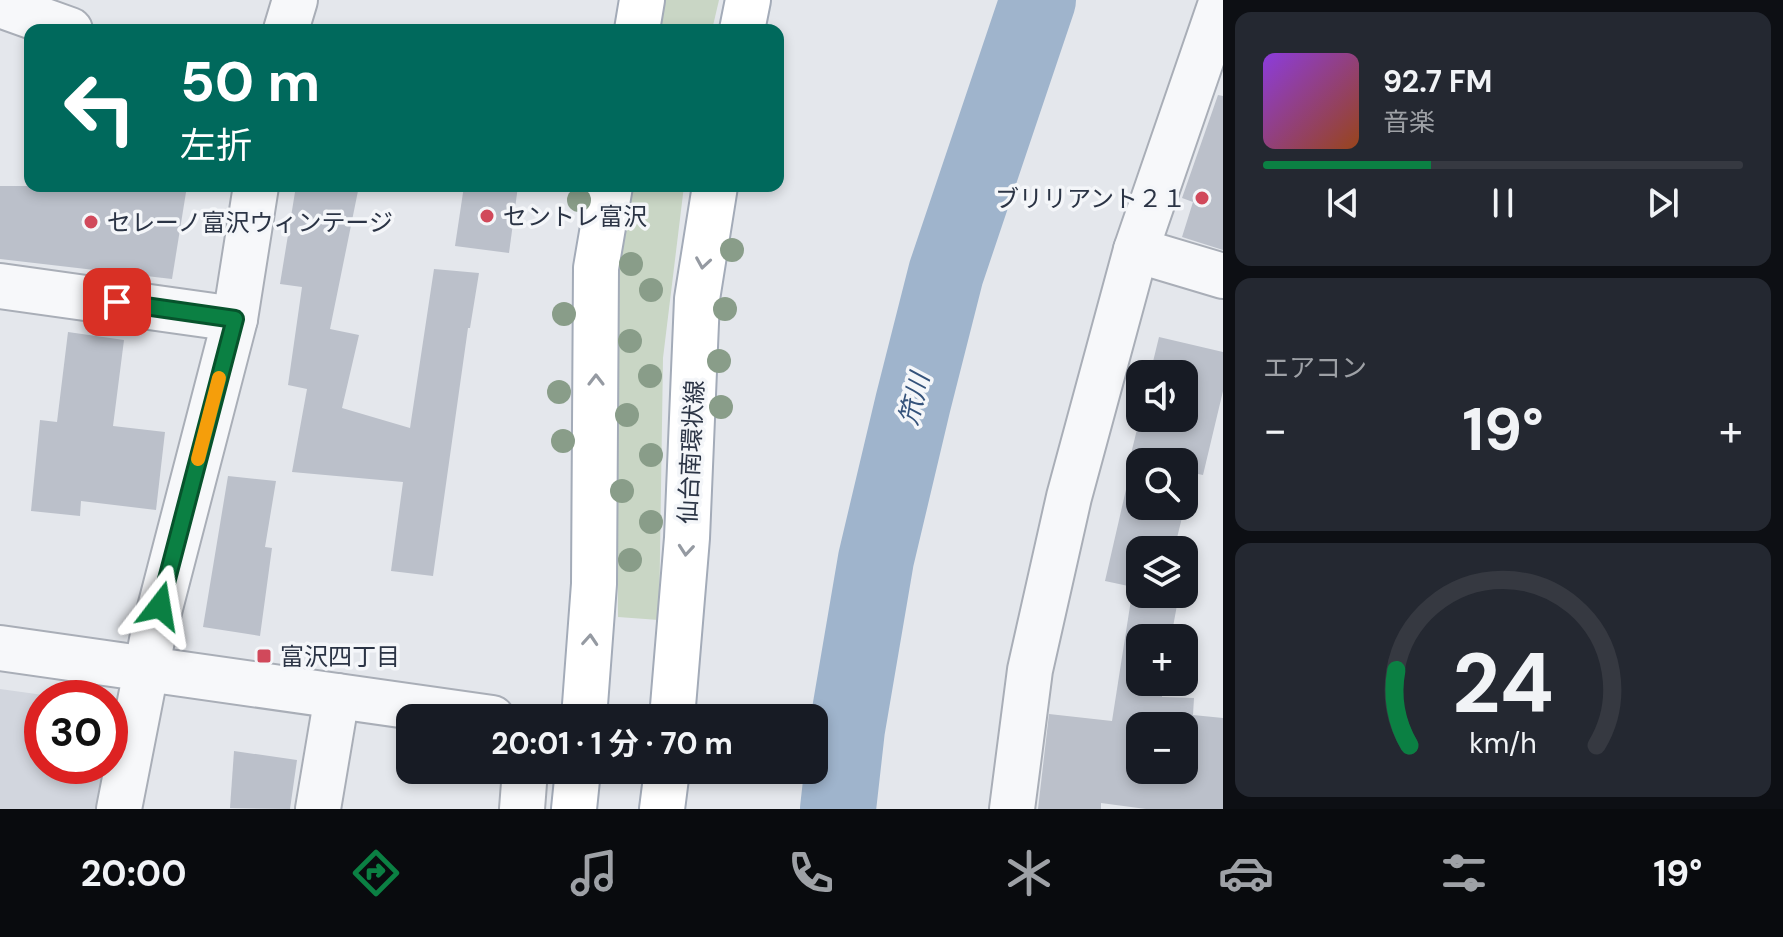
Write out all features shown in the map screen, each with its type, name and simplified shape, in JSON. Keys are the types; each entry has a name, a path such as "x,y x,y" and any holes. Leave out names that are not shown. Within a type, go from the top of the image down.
{"main road":[{"path":"638,24 642,0"},
{"path":"743,24 748,0"},
{"path":"585,704 594,584 596,268 609,192"},
{"name":"仙台南環状線","path":"673,704 687,538 697,299 714,192"},
{"path":"574,809 577,784"},
{"path":"662,809 665,784"}],"street":[{"path":"288,24 295,0"},
{"path":"1012,809 1030,670 1069,497 1136,250 1222,0"},
{"path":"0,5 53,24"},
{"path":"119,809 147,667 235,319 255,192"},
{"path":"1136,250 1223,276"},
{"path":"0,286 235,319"},
{"path":"0,648 396,704"},
{"path":"318,809 337,696"},
{"path":"522,809 524,784"}],"shaded area":[{"path":"0,689 24,692 24,784 103,784 98,809 0,809"}],"green space":[{"path":"660,0 719,0 713,24 655,24"},
{"path":"626,192 683,192 663,358 659,620 618,617 615,299 618,241"}],"building":[{"name":"ブリリアント２１","path":"1218,95 1223,96 1223,250 1182,237 1193,202 1182,198"},
{"name":"セレーノ富沢ウィンテージ","path":"0,186 24,186 24,192 186,192 172,279 0,259"},
{"path":"295,192 358,192 330,329 359,335 342,408 410,428 434,269 479,273 468,328 433,576 391,571 403,482 292,472 307,389 288,385 302,287 280,284"},
{"name":"セントレ富沢","path":"463,192 517,192 509,253 455,246"},
{"path":"68,332 124,340 113,426 165,432 156,510 81,501 80,516 31,511 40,420 57,422"},
{"path":"1159,337 1223,352 1223,391 1203,475 1198,474 1198,448 1132,448 1136,432 1198,432 1198,360 1153,360"},
{"path":"228,476 276,481 265,547 272,548 260,636 203,627"},
{"path":"1126,490 1126,520 1181,520 1177,536 1126,536 1126,586 1105,581"},
{"path":"1130,608 1176,608 1174,624 1127,624"},
{"path":"1126,632 1126,696 1194,698 1193,712 1126,712 1126,784 1198,784 1198,716 1223,718 1223,809 1146,809 1101,803 1101,809 1038,809 1049,714 1112,721"},
{"path":"234,751 297,760 290,809 230,808"}],"waterway":[{"name":"笊川","path":"838,809 847,729 876,559 913,403 946,273 1038,0"}],"slow traffic":[{"path":"198,459 219,378"}],"place":[{"name":"ブリリアント２１","path":"1202,198"},
{"name":"セントレ富沢","path":"487,216"},
{"name":"セレーノ富沢ウィンテージ","path":"91,222"},
{"name":"富沢四丁目","path":"264,656"}],"route":[{"path":"117,302 235,319 160,606"}]}
